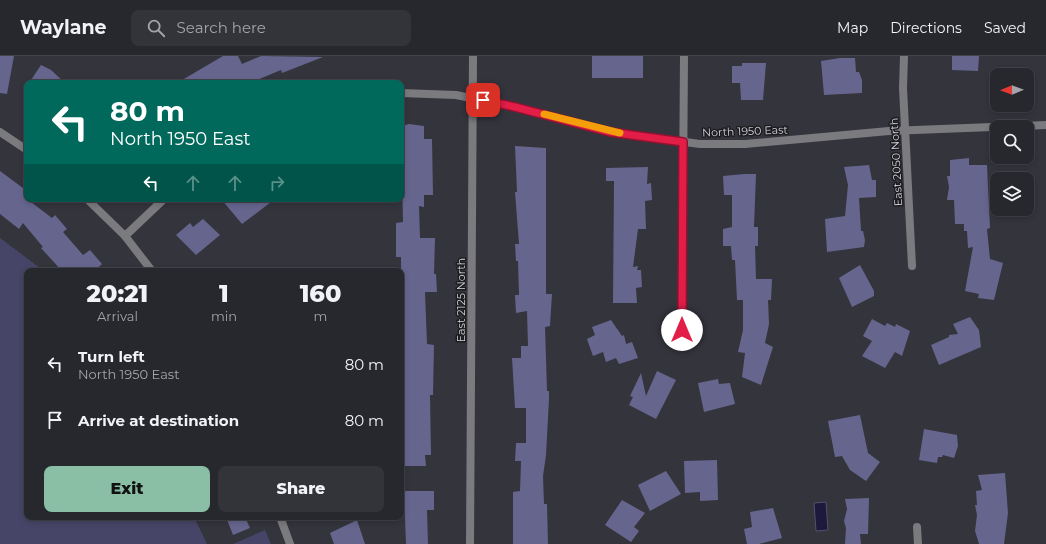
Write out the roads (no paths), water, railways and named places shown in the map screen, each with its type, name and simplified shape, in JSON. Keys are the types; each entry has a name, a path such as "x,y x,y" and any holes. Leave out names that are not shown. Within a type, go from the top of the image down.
{"street":[{"name":"East 2125 North","path":"470,544 474,56"},
{"path":"682,330 684,56"},
{"name":"East 2050 North","path":"904,56 903,88 912,266"},
{"name":"North 1950 East","path":"404,93 456,95 515,107 610,132 683,142 745,144 905,130 1046,125"},
{"path":"0,132 24,148"},
{"path":"90,202 125,236 150,268"},
{"path":"125,236 161,202"},
{"path":"281,520 290,544"},
{"path":"917,527 918,544"}]}
